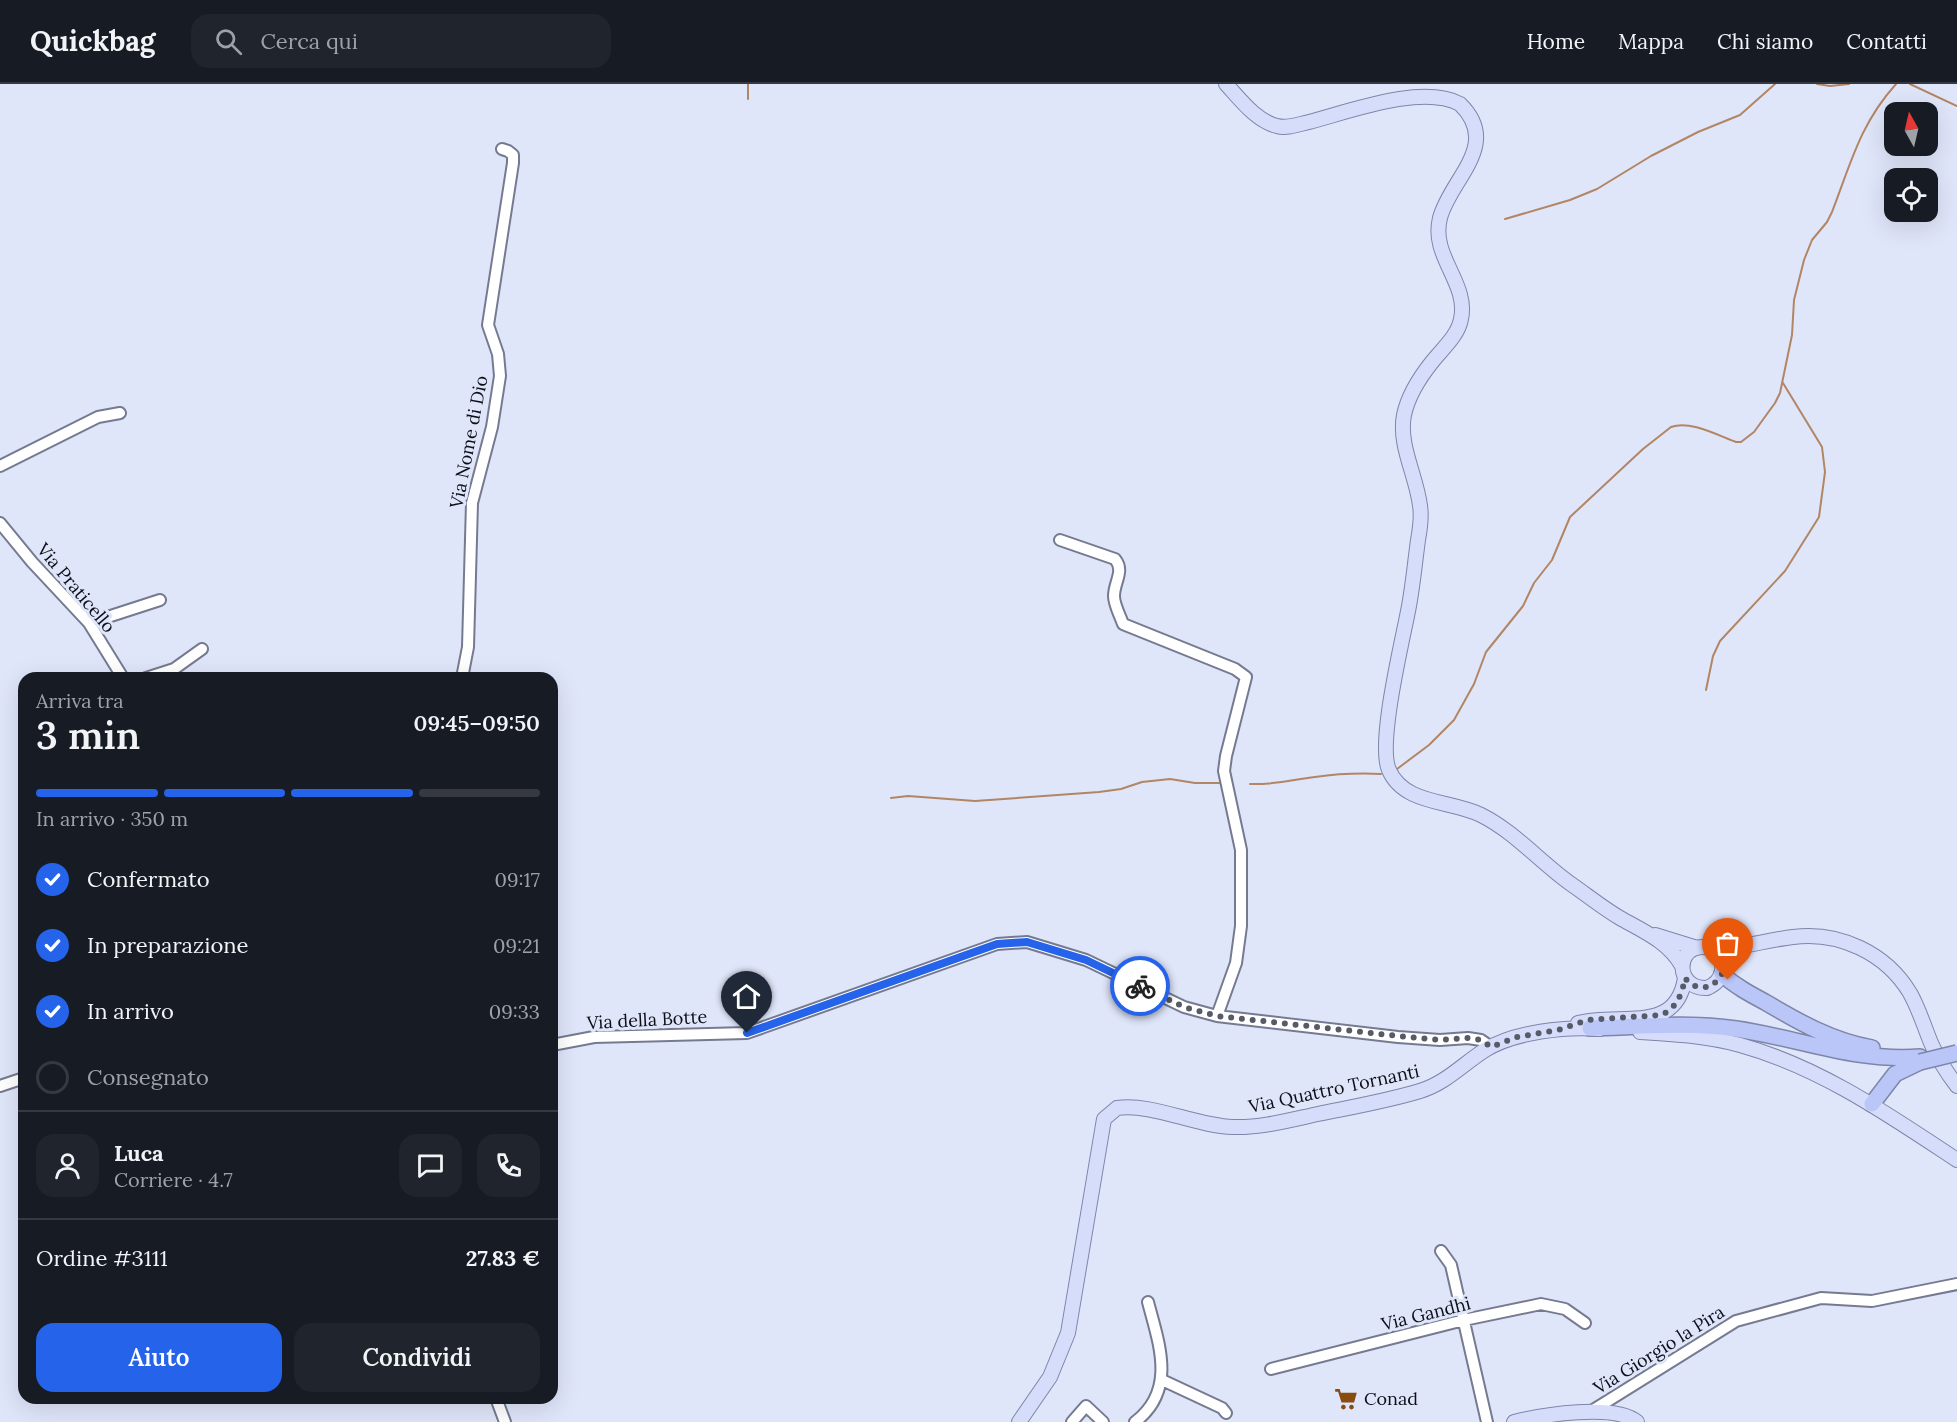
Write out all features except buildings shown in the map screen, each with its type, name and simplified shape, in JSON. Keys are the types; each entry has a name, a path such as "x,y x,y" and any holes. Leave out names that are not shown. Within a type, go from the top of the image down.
{"highway":[{"path":"1722,969 1742,990 1831,1037 1920,1057"},
{"path":"1590,1028 1688,1026 1726,1028 1759,1033 1851,1054 1888,1058 1957,1052"},
{"path":"1872,1104 1893,1076 1920,1057"}],"main road":[{"path":"1226,84 1259,118 1276,126 1289,127 1390,94 1420,89 1443,93 1460,104 1470,117 1476,137 1472,160 1445,204 1437,238 1460,296 1463,314 1459,329 1418,381 1404,417 1405,442 1420,507 1420,524 1385,753 1387,766 1393,777 1402,788 1422,798 1478,813 1503,828 1569,882 1618,917 1650,934 1676,955 1692,986 1707,988 1713,985 1730,954 1744,946"},
{"path":"1650,934 1697,948 1713,950 1792,937 1823,937 1842,941 1873,955 1891,969 1907,988 1936,1053 1957,1086"},
{"path":"1558,1030 1592,1020 1664,1014 1674,1006 1679,998 1687,955 1697,948"},
{"path":"1713,950 1717,953 1722,969"},
{"path":"1558,1030 1590,1028 1689,1035 1742,1046 1774,1056 1872,1104 1957,1160"},
{"name":"Via Quattro Tornanti","path":"1019,1422 1050,1377 1068,1333 1104,1119 1111,1112 1117,1108 1136,1107 1209,1125 1234,1127 1270,1124 1376,1102 1421,1090 1446,1079 1491,1047 1517,1037 1558,1030"},
{"path":"1514,1422 1576,1412 1609,1413 1625,1416 1637,1422"}],"street":[{"name":"Via Nome di Dio","path":"463,672 468,647 472,504 492,427 500,376 498,354 488,325 513,163 513,155 502,149"},
{"path":"0,466 98,417 120,413"},
{"name":"Via Praticello","path":"0,523 32,562 89,623 119,672"},
{"path":"1060,540 1114,559 1119,564 1120,573 1114,601 1123,624 1235,669 1246,677 1224,771 1241,850 1241,926 1236,963 1217,1016"},
{"path":"89,623 160,600"},
{"path":"165,672 174,669 202,649"},
{"name":"Via della Botte","path":"558,1044 594,1037 747,1033 997,944 1027,942 1086,960 1184,1007 1217,1016 1440,1040 1468,1038 1481,1040 1491,1047"},
{"path":"0,1086 18,1080"},
{"path":"1441,1251 1450,1265 1487,1422"},
{"name":"Via Giorgio la Pira","path":"1590,1412 1736,1321 1821,1298 1872,1301 1957,1284"},
{"path":"1135,1422 1142,1417 1157,1395 1162,1380 1162,1357 1148,1302"},
{"name":"Via Gandhi","path":"1271,1369 1464,1320 1541,1304 1565,1309 1585,1323"},
{"path":"1162,1380 1222,1408 1226,1413"},
{"path":"498,1404 505,1422"},
{"path":"1072,1422 1086,1406 1103,1422"}],"waterway":[{"path":"748,84 748,99"},
{"path":"1505,219 1570,200 1597,189 1651,156 1698,132 1740,115 1775,84"},
{"path":"1817,84 1830,86 1849,84"},
{"path":"1397,769 1429,745 1454,720 1474,684 1486,652 1523,606 1534,583 1552,560 1570,517 1643,449 1671,427 1678,425 1695,427 1736,442 1741,442 1754,432 1780,393 1792,335 1794,300 1804,260 1812,240 1832,212 1851,161 1873,114 1896,84"},
{"path":"1910,84 1957,106"},
{"path":"1706,690 1713,656 1720,641 1785,571 1819,517 1825,472 1822,447 1783,383"},
{"path":"1250,784 1339,774 1381,774"},
{"path":"891,798 908,796 975,801 1099,792 1121,789 1142,782 1170,779 1195,783 1223,783"}],"way so far":[{"path":"1140,986 1184,1007 1217,1016 1440,1040 1468,1038 1481,1040 1491,1047 1517,1037 1558,1030 1588,1020 1661,1015 1678,1001 1685,978 1692,986 1699,988 1713,985 1722,974 1728,980"}],"place":[{"name":"Conad","path":"1346,1399"}],"route":[{"path":"747,1033 997,944 1027,942 1086,960 1140,986"}]}
